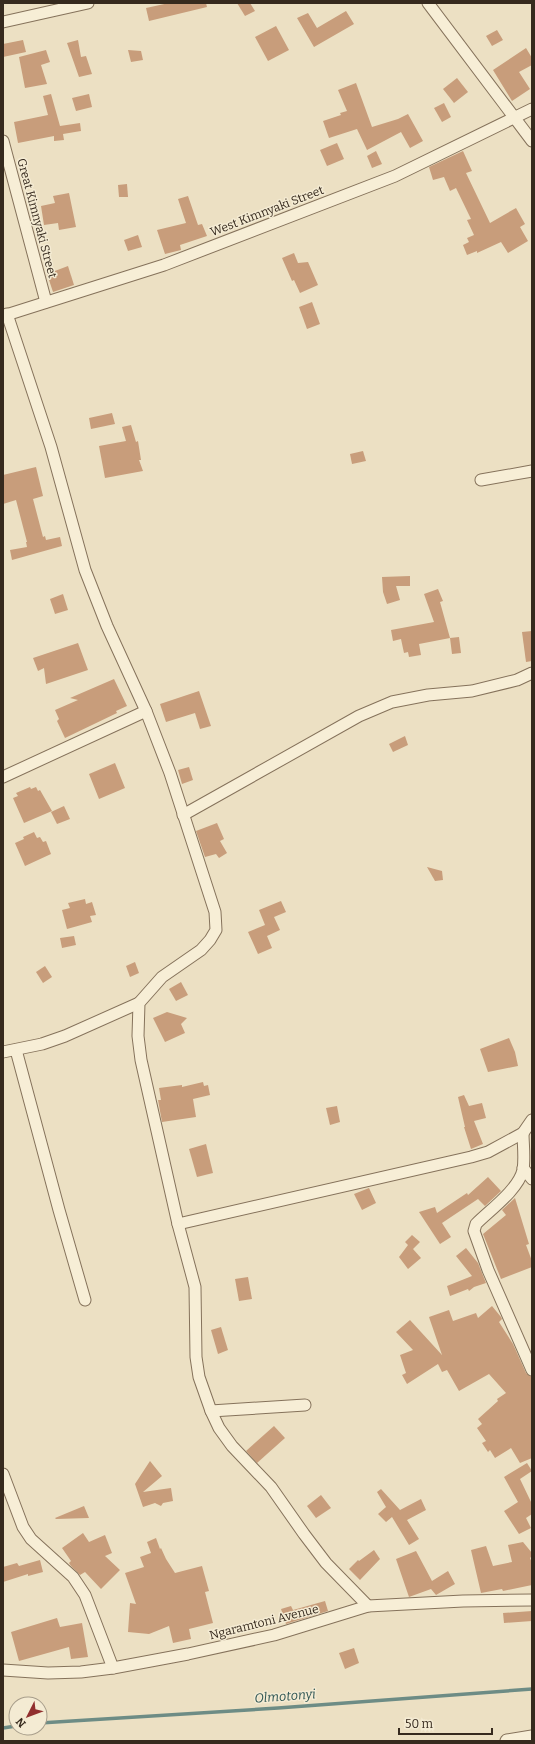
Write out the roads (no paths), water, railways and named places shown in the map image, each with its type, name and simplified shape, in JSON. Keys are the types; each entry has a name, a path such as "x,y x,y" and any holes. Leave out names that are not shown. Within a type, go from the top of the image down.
{"street":[{"path":"3,22 88,3"},
{"path":"428,3 532,141"},
{"name":"West Kimnyaki Street","path":"5,315 164,265 395,176 532,109"},
{"name":"Great Kimnyaki Street","path":"3,141 46,302"},
{"path":"3,1052 42,1044 65,1036 140,1004 162,977 201,950 216,930 215,912 170,773 146,711 107,626 85,570 51,447 5,315"},
{"path":"481,480 532,471"},
{"path":"184,815 359,716 392,702 428,695 472,691 517,680 532,673"},
{"path":"3,777 146,711"},
{"path":"140,1004 138,1036 141,1060 178,1224 195,1287 196,1357 199,1377 211,1411 219,1428 232,1446 271,1486 326,1563 368,1606"},
{"path":"16,1050 85,1300"},
{"path":"178,1224 471,1157 488,1152 523,1132 532,1120"},
{"path":"523,1132 523,1168 519,1180 512,1190 476,1224 474,1231 488,1270 532,1370"},
{"path":"523,1168 532,1179"},
{"path":"211,1411 305,1405"},
{"path":"3,1474 23,1527 31,1539 73,1577 85,1594 113,1668"},
{"name":"Ngaramtoni Avenue","path":"3,1670 48,1673 81,1672 113,1668 188,1654 274,1635 368,1606 463,1600 532,1600"},
{"path":"507,1741 532,1738"}],"waterway":[{"name":"Olmotonyi","path":"48,1722 278,1708 532,1689"},
{"name":"Olmotonyi","path":"3,1728 8,1727"}]}
